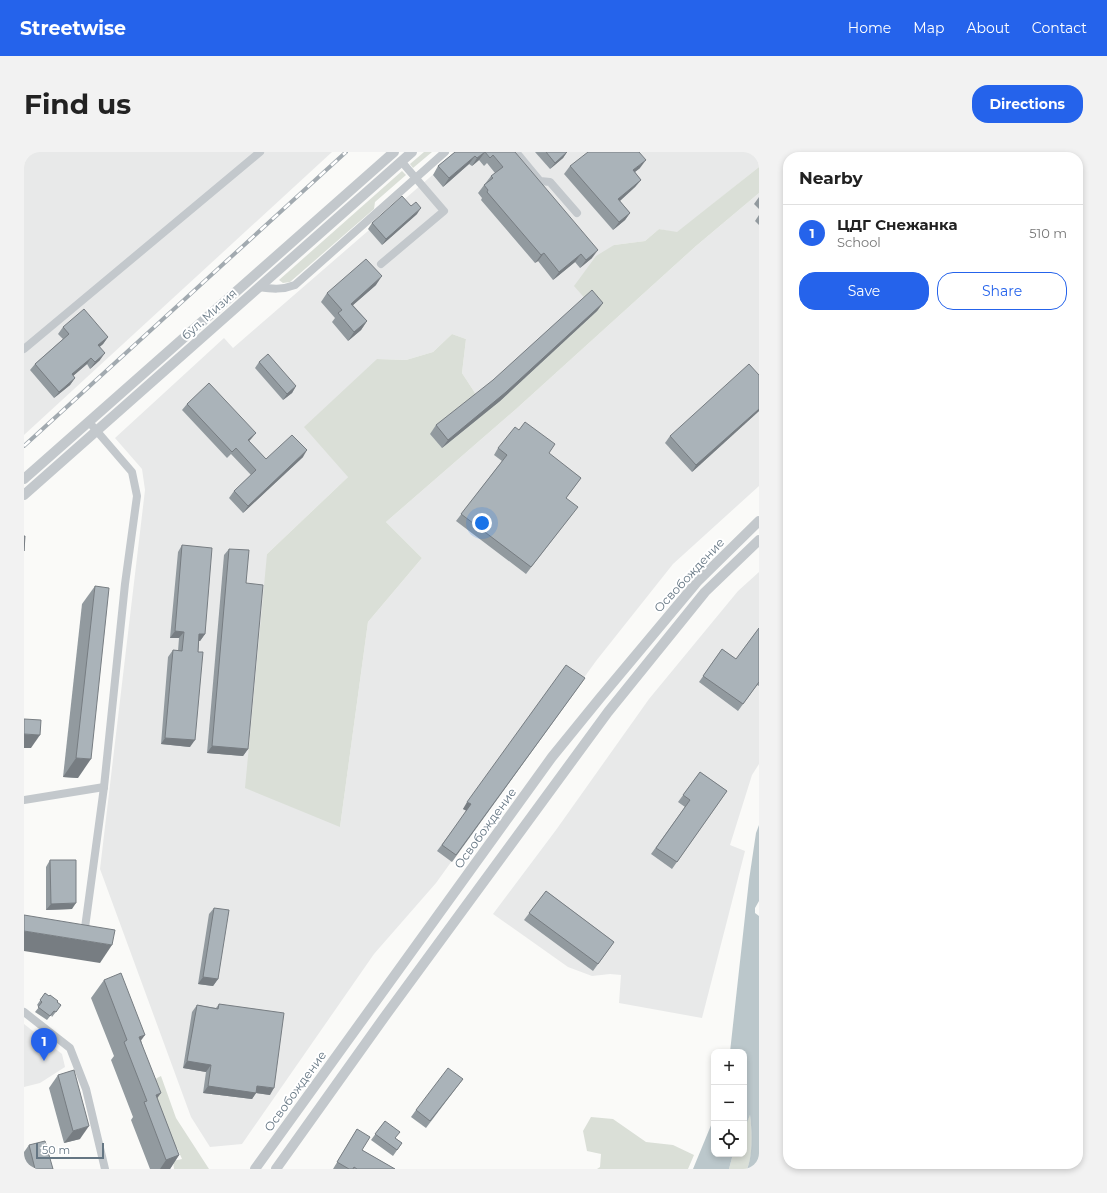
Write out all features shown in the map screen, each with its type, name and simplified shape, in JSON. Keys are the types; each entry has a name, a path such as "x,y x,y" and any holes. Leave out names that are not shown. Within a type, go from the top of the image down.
{"street":[{"path":"24,349 260,152"},
{"name":"бул. Мизия","path":"24,479 394,152"},
{"name":"бул. Мизия","path":"24,495 400,161 412,152"},
{"path":"259,287 277,289 295,285 445,152"},
{"path":"516,152 540,181 550,182 577,213"},
{"path":"381,264 444,211 400,161"},
{"path":"77,935 84,936 104,787 125,584 137,496 132,472 89,422"},
{"name":"Освобождение","path":"255,1169 552,758 697,582 759,521"},
{"name":"Освобождение","path":"276,1169 608,712 705,592 759,540"},
{"path":"24,800 104,787"},
{"path":"24,1012 70,1048 86,1089 105,1169"}],"shaded area":[{"path":"24,152 332,152 24,435"},
{"path":"424,152 432,152 413,168 410,164"},
{"path":"459,152 759,152 759,167 677,233 659,229 645,241 614,245 585,299 477,396 462,373 466,339 452,334 433,352 406,360 377,359 348,477 267,554 340,827 368,622 422,558 386,522 515,410 696,246 759,193 759,486 673,564 596,661 436,883 374,954 242,1144 210,1147 191,1117 100,869 145,490 142,469 115,438 224,338 233,348"},
{"path":"759,167 759,193 696,246 515,410 386,522 422,558 368,622 340,827 245,788 267,554 348,477 304,427 377,359 406,360 433,352 452,334 466,339 462,373 477,396 596,311 574,286 596,256 614,245 645,241 659,229 677,232"},
{"path":"402,171 406,175 375,202 374,209 290,282 283,283 279,280"},
{"path":"759,572 759,764 752,775 730,845 745,851 702,1018 619,1003 621,975 610,974 592,976 568,967 493,914 556,830 649,699 738,591"},
{"path":"759,825 759,901 755,908 755,913 759,916 759,1169 747,1169 750,1157 752,1135 750,1115 747,1122 747,1049 730,1049 749,880 756,833"},
{"path":"24,1024 62,1054 65,1067 40,1083 24,1087"},
{"path":"161,1076 176,1118 209,1169 174,1169 173,1161 182,1159 177,1148 163,1142 150,1086 157,1078"},
{"path":"750,1114 752,1149 747,1169 729,1169 732,1157 747,1157 747,1122"},
{"path":"591,1117 613,1119 646,1142 673,1145 694,1155 688,1169 597,1169 600,1167 601,1154 587,1151 583,1131"},
{"path":"711,1125 711,1157 732,1157 729,1169 693,1169"}],"building":[{"path":"455,152 485,152 477,158 475,156 449,178 438,166"},
{"path":"485,152 515,152 598,250 586,260 581,254 559,272 544,253 541,255 487,192 488,190 484,185 493,178 491,176 503,167 493,155 490,158"},
{"path":"546,152 567,152 555,163"},
{"path":"588,152 639,152 646,160 633,170 641,180 618,199 630,213 619,222 570,166"},
{"path":"402,196 411,206 416,202 421,208 386,239 372,223"},
{"path":"366,259 382,276 351,304 367,321 354,332 338,313 342,310 327,293"},
{"path":"592,290 603,303 506,392 448,440 436,425 493,380"},
{"path":"84,309 108,337 98,345 105,353 95,362 91,358 72,374 75,378 59,392 35,364 69,334 63,327"},
{"path":"268,354 296,386 287,394 259,362"},
{"path":"749,364 759,375 759,409 696,465 670,436"},
{"path":"209,383 256,433 248,440 266,459 292,435 307,450 248,506 234,491 256,470 236,448 232,452 187,404"},
{"path":"525,422 555,444 549,453 581,478 566,498 578,507 531,567 461,514 507,455 498,448 515,427 519,430"},
{"path":"182,545 212,548 205,634 199,634 198,652 203,652 195,740 165,738 173,650 182,651 184,632 175,631"},
{"path":"229,549 249,550 246,583 263,585 248,749 212,746"},
{"path":"95,586 109,588 91,759 76,758"},
{"path":"759,628 759,682 743,704 703,676 722,649 736,659"},
{"path":"566,665 585,678 456,855 442,845 471,804 467,802"},
{"path":"24,719 41,720 40,735 24,734"},
{"path":"700,772 727,791 677,862 656,848 690,800 683,795"},
{"path":"50,860 76,860 76,903 51,904"},
{"path":"546,891 614,942 598,964 529,913"},
{"path":"214,908 229,910 218,979 203,977"},
{"path":"24,915 115,930 112,945 24,931"},
{"path":"121,973 145,1035 139,1037 161,1093 156,1095 179,1155 166,1160 144,1102 147,1101 124,1042 127,1040 104,980"},
{"path":"45,993 58,1001 57,1002 61,1005 56,1012 54,1011 50,1016 38,1007 42,1002 40,1000"},
{"path":"219,1004 284,1013 274,1088 257,1086 256,1093 208,1086 211,1065 187,1061 197,1005 218,1009"},
{"path":"448,1068 463,1079 430,1121 416,1110"},
{"path":"74,1070 89,1126 73,1131 58,1075"},
{"path":"385,1121 400,1132 395,1138 402,1143 397,1150 375,1134"},
{"path":"357,1129 370,1137 362,1150 395,1169 357,1169 354,1167 353,1169 349,1169 337,1162"},
{"path":"45,1141 53,1169 35,1169 29,1145"}],"railway":[{"path":"24,446 346,152"}],"place":[{"name":"ЦДГ Снежанка","path":"44,1061"}]}
